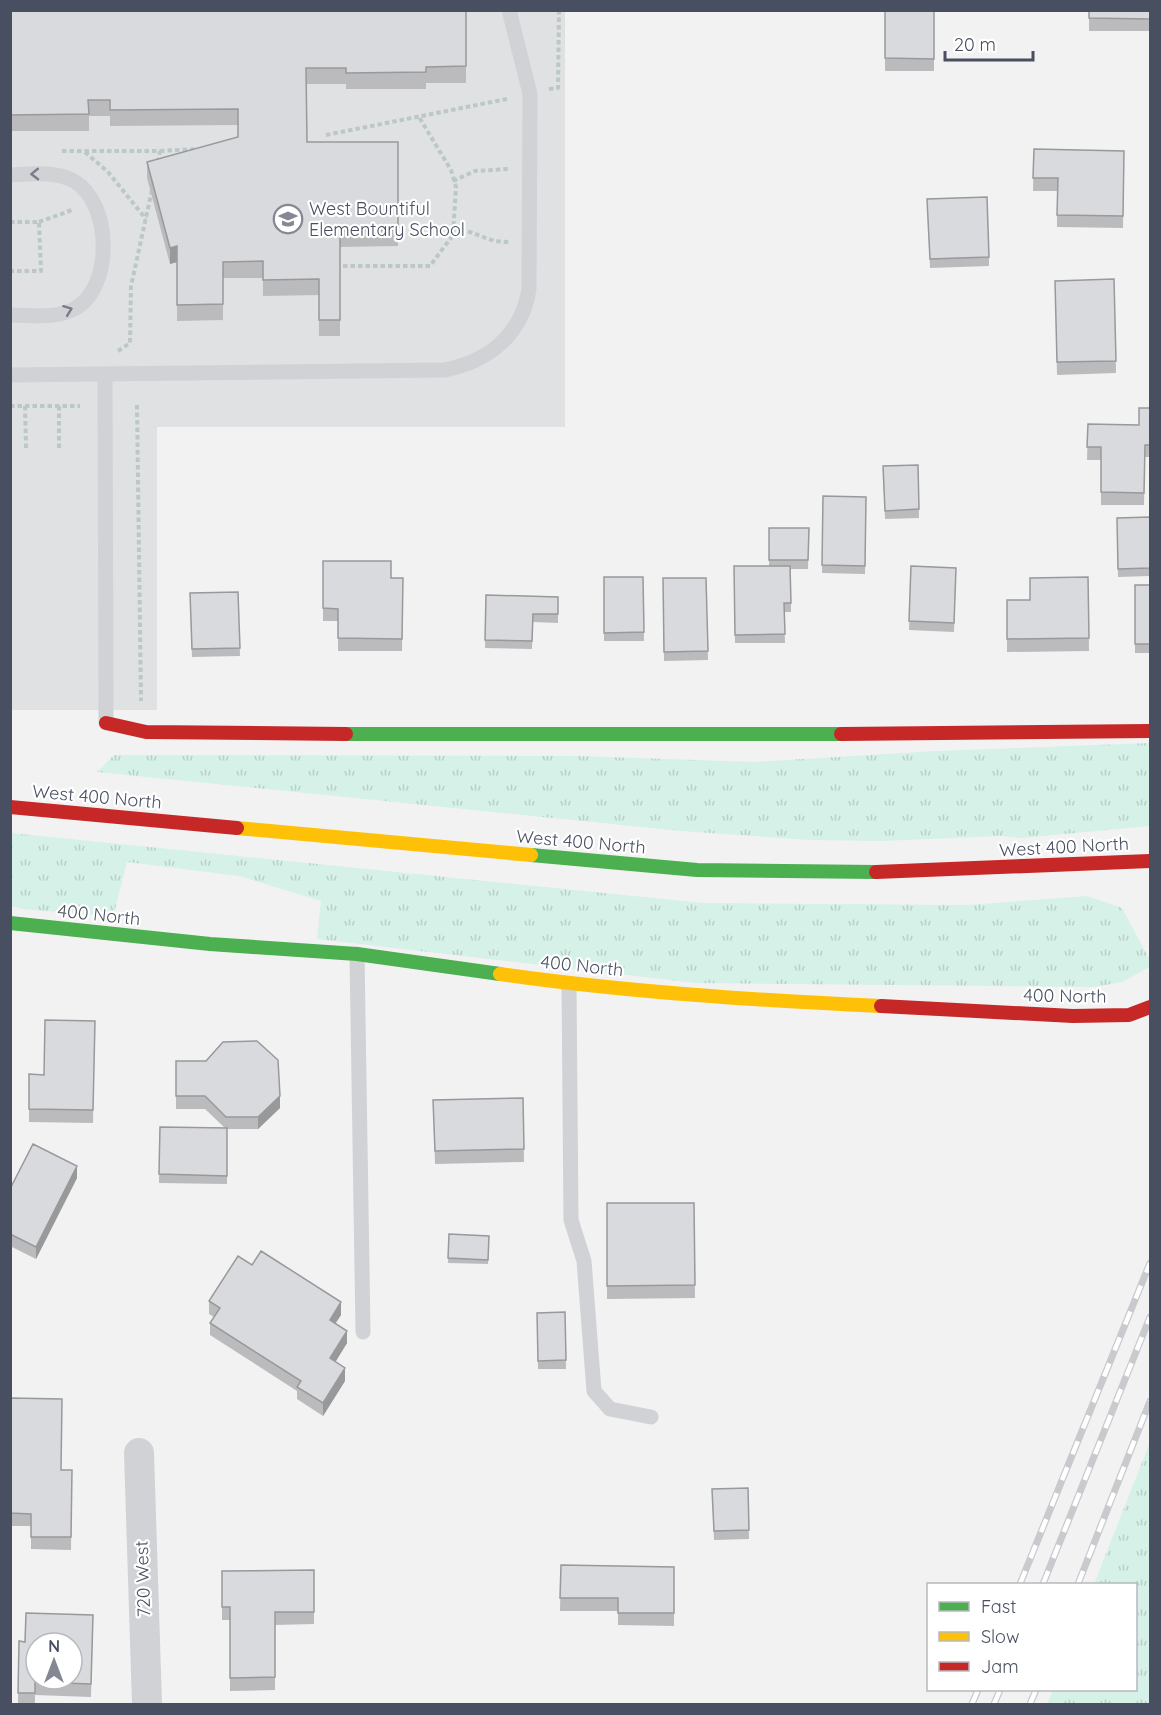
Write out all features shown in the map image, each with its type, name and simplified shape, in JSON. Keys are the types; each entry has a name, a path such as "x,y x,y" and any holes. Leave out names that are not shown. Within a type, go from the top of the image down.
{"street":[{"path":"106,723 146,732 407,735 814,736 1150,730"},
{"name":"West 400 North","path":"10,807 697,870 902,872 1150,861"},
{"name":"400 North","path":"10,923 210,944 357,954 569,984 743,999 1073,1016 1129,1015 1150,1006"},
{"name":"720 West","path":"139,1453 147,1704"}],"lane":[{"path":"10,375 433,371 464,366 492,352 515,329 527,300 530,243 530,94 509,10"},
{"path":"10,175 58,175 68,178 84,189 94,201 101,221 102,268 92,293 73,310 51,315 10,315"},
{"path":"105,375 106,723"},
{"path":"357,954 363,1332"},
{"path":"569,984 571,1220 584,1261 594,1391 610,1409 651,1417"}],"path":[{"path":"326,135 558,88 559,10"},
{"path":"343,267 430,266 453,235 456,187 451,170 419,117"},
{"path":"160,151 201,148"},
{"path":"85,151 146,219"},
{"path":"453,181 475,171 530,168"},
{"path":"112,194 122,190"},
{"path":"10,222 39,222 76,208"},
{"path":"10,271 41,271 39,222"},
{"path":"454,226 494,241 530,243"},
{"path":"137,405 141,703"},
{"path":"10,406 80,406"},
{"path":"25,406 26,448"},
{"path":"59,406 59,448"}],"shaded area":[{"name":"West Bountiful Elementary School","path":"10,11 565,11 565,427 157,427 157,710 11,710"}],"green space":[{"path":"1150,743 1150,826 1021,838 1000,836 882,841 809,840 681,831 97,772 114,755 578,756 754,762 936,751"},
{"path":"11,833 703,903 968,905 1087,896 1122,908 1150,960 1150,967 1122,982 1094,987 696,983 317,939 321,901 239,876 127,862 113,917 23,909 11,906"},
{"path":"1150,1442 1150,1704 1047,1704 1053,1691 1137,1691 1137,1583 1094,1583"}],"building":[{"path":"10,10 466,10 466,66 426,67 426,72 346,73 346,68 306,68 307,142 398,142 398,230 340,231 340,320 319,320 319,279 263,280 263,261 223,262 223,304 177,305 177,246 170,248 147,162 238,137 238,109 110,110 110,100 88,100 89,114 10,115"},
{"path":"885,10 934,10 934,59 885,58"},
{"path":"1089,10 1150,10 1150,19 1089,18"},
{"path":"1034,149 1124,151 1123,216 1057,215 1058,178 1033,178"},
{"path":"987,197 989,257 930,259 927,199"},
{"path":"1114,279 1116,361 1057,362 1055,281"},
{"path":"1139,408 1150,408 1150,445 1145,445 1144,493 1101,492 1101,447 1087,447 1088,424 1139,425"},
{"path":"918,465 919,509 885,511 883,466"},
{"path":"823,496 866,497 865,566 822,565"},
{"path":"1150,517 1150,568 1118,569 1117,518"},
{"path":"769,528 809,528 808,560 769,560"},
{"path":"323,561 391,561 391,578 403,578 402,639 338,638 338,609 323,608"},
{"path":"734,566 790,566 791,603 784,603 785,634 735,635"},
{"path":"911,566 956,568 954,623 909,621"},
{"path":"604,577 643,577 644,632 604,633"},
{"path":"1088,577 1089,638 1007,639 1007,600 1030,600 1030,578"},
{"path":"663,578 706,578 708,651 664,652"},
{"path":"1135,585 1150,585 1150,644 1135,644"},
{"path":"238,592 240,648 192,649 190,593"},
{"path":"486,595 558,597 558,614 533,614 532,641 485,640"},
{"path":"45,1020 95,1021 93,1110 29,1109 29,1074 44,1075"},
{"path":"257,1041 278,1060 280,1096 258,1117 226,1117 205,1096 176,1096 176,1061 206,1061 223,1042"},
{"path":"523,1098 524,1149 435,1151 433,1100"},
{"path":"160,1127 227,1128 227,1176 159,1174"},
{"path":"33,1144 77,1166 36,1247 10,1234 10,1189"},
{"path":"607,1203 694,1203 695,1285 607,1286"},
{"path":"449,1234 489,1236 488,1260 448,1258"},
{"path":"261,1251 341,1302 330,1320 347,1331 330,1358 345,1368 323,1403 297,1387 301,1381 210,1323 220,1308 209,1301 238,1256 252,1265"},
{"path":"565,1312 566,1360 538,1361 537,1313"},
{"path":"10,1398 62,1399 61,1470 72,1470 71,1537 31,1537 31,1514 10,1513"},
{"path":"748,1488 749,1530 714,1531 712,1489"},
{"path":"561,1565 674,1567 674,1613 618,1613 618,1598 560,1598"},
{"path":"314,1570 314,1612 275,1612 275,1677 230,1678 230,1607 222,1607 222,1571"},
{"path":"26,1613 93,1615 91,1684 84,1684 84,1631 25,1631"},
{"path":"19,1641 24,1642 24,1691 35,1691 35,1693 18,1693"}],"railway":[{"path":"1020,1583 1150,1263"},
{"path":"1043,1583 1150,1317"},
{"path":"1078,1583 1150,1401"},
{"path":"972,1704 978,1691"},
{"path":"994,1704 1000,1691"},
{"path":"1030,1704 1036,1691"}],"traffic: fast":[{"path":"346,734 841,734"},
{"path":"531,855 697,870 876,872"},
{"path":"10,923 210,944 357,954 500,974"}],"traffic: slow":[{"path":"237,828 531,855"},
{"path":"500,974 690,995 881,1006"}],"traffic: jam":[{"path":"106,723 146,732 346,734"},
{"path":"841,734 1150,731"},
{"path":"10,807 237,828"},
{"path":"876,872 1150,861"},
{"path":"881,1006 1073,1016 1129,1015 1150,1007"}],"place":[{"name":"West Bountiful Elementary School","path":"288,219"}]}
